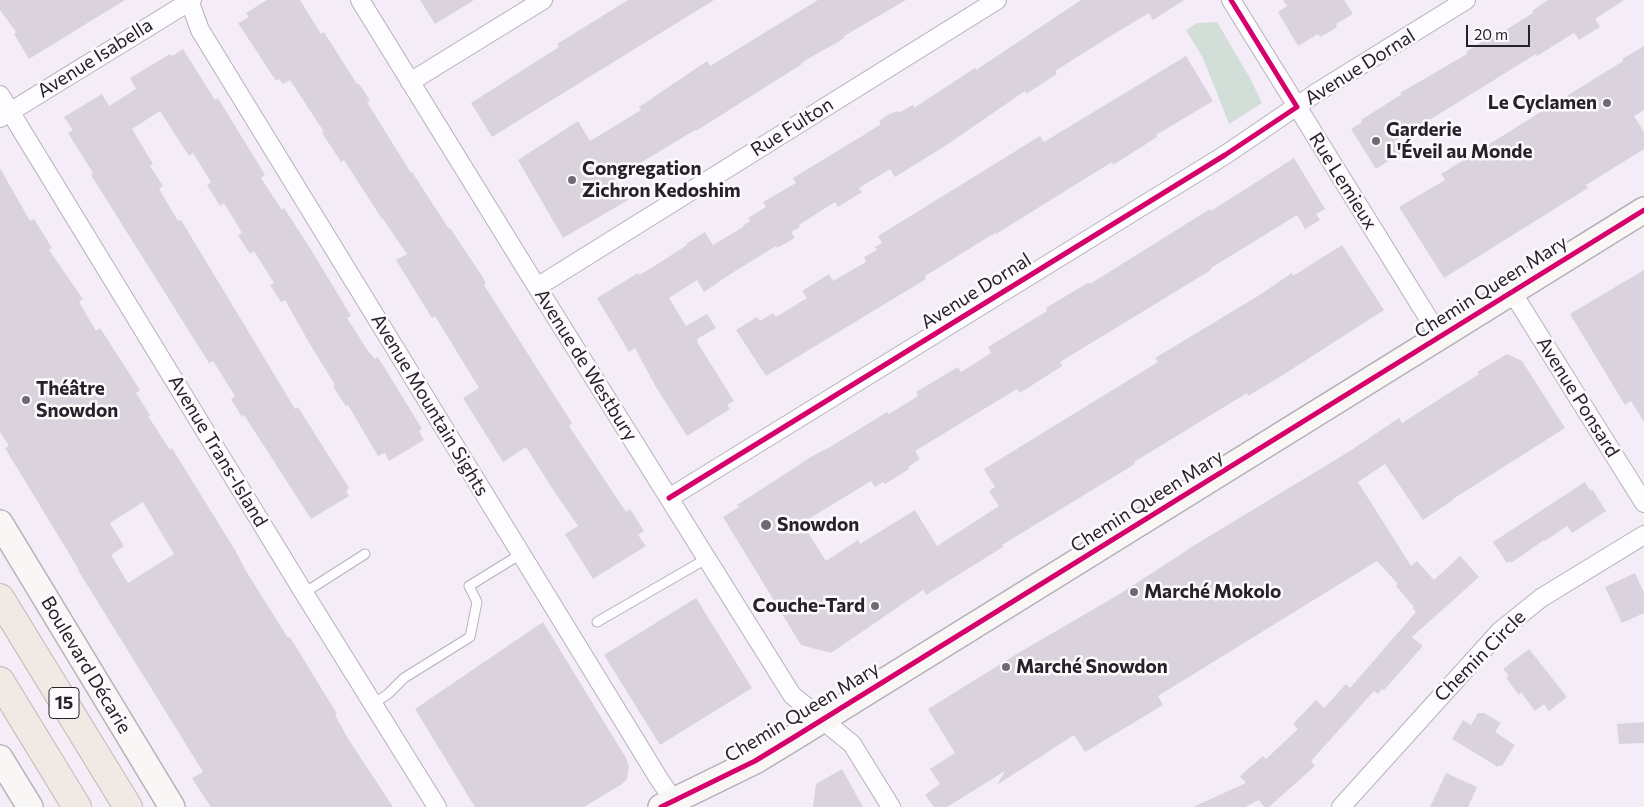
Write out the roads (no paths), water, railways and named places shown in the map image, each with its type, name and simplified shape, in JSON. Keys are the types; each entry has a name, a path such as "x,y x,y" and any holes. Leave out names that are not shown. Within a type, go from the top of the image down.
{"highway":[{"name":"15","path":"0,598 128,807"},
{"name":"15","path":"0,681 77,807"}],"street":[{"name":"Avenue Isabella","path":"5,114 190,0"},
{"name":"Avenue Mountain Sights","path":"190,0 200,30 659,779 671,805"},
{"name":"Avenue de Westbury","path":"360,0 792,695 822,720"},
{"path":"410,82 543,0"},
{"name":"Rue Fulton","path":"537,287 997,0"},
{"name":"Rue Lemieux","path":"1231,0 1440,337"},
{"name":"Avenue Dornal","path":"669,498 1225,155 1297,106 1466,0"},
{"name":"Avenue Trans-Island","path":"0,95 5,114 438,807"},
{"name":"Chemin Queen Mary","path":"671,805 755,760 822,720 1644,210"},
{"name":"Avenue Ponsard","path":"1512,292 1644,503"},
{"name":"Boulevard Décarie","path":"0,523 172,807"},
{"name":"Chemin Circle","path":"1342,807 1500,631 1542,598 1644,536"},
{"path":"822,720 857,750 891,807"},
{"path":"0,758 30,807"},
{"name":"Chemin Queen Mary","path":"699,807 755,760"}],"lane":[{"path":"304,593 365,554"},
{"path":"374,704 388,694 404,678 470,637 477,602 469,586 521,554"},
{"path":"597,622 706,558"}],"place":[{"name":"Le Cyclamen","path":"1607,103"},
{"name":"Garderie L'Éveil au Monde","path":"1376,141"},
{"name":"Congregation Zichron Kedoshim","path":"572,180"},
{"name":"Théâtre Snowdon","path":"26,400"},
{"name":"Snowdon","path":"766,525"},
{"name":"Marché Mokolo","path":"1134,592"},
{"name":"Couche-Tard","path":"875,606"},
{"name":"Marché Snowdon","path":"1006,667"}]}
